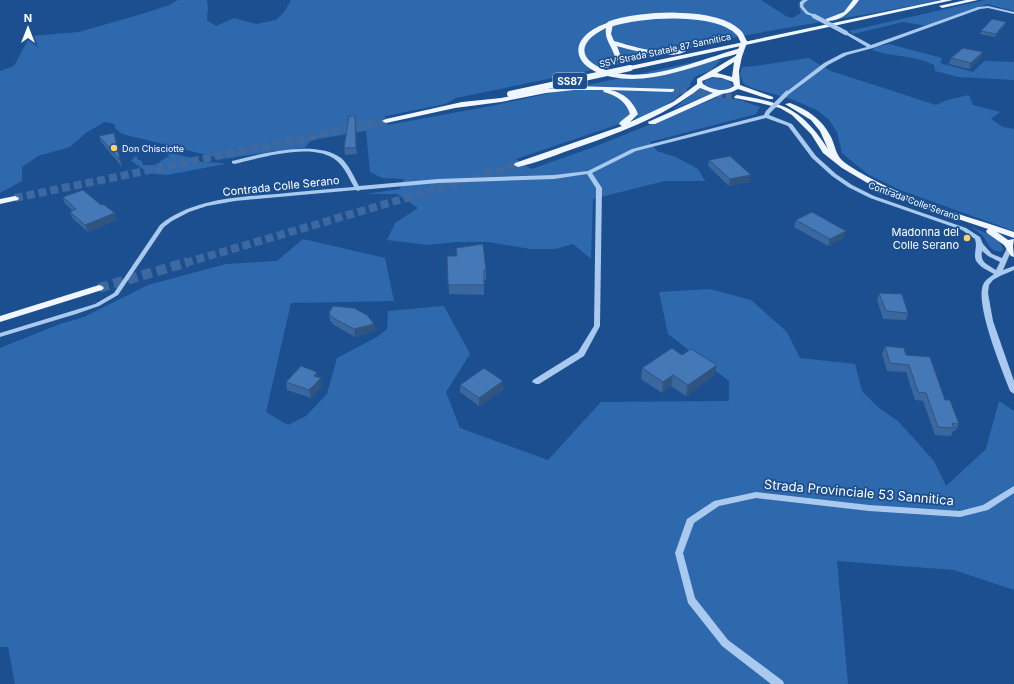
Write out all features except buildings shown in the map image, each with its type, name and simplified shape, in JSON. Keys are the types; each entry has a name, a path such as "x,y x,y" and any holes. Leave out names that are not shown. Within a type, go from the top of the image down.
{"main road":[{"path":"613,43 642,52 661,53 689,50 797,28 836,18 846,13 856,0"},
{"path":"919,0 932,0"},
{"path":"855,20 950,0"},
{"path":"689,50 738,51 918,11 975,0"},
{"path":"855,20 918,11"},
{"path":"665,14 683,15 711,20 734,28 741,34 745,44 744,49 665,73 643,76 617,76 604,73 589,65 584,59 581,50 582,43 587,37 610,24 624,19 642,16 665,14"},
{"name":"SSV Strada Statale 87 Sannitica","path":"386,121 630,68 738,51 765,39 855,20"},
{"path":"510,94 606,67 618,57 617,50 608,38 607,33 610,24"},
{"path":"765,39 797,28"},
{"path":"700,85 699,80 708,76 738,51 795,36 816,28"},
{"path":"570,147 613,136 734,89 736,83 735,70 738,51"},
{"path":"708,76 720,76 808,114 819,122 830,140 835,158"},
{"path":"700,85 708,90 774,99"},
{"path":"518,165 570,147 654,114 676,102 700,85"},
{"path":"570,147 582,140 623,124 630,120 634,114 632,106 624,98 595,88"},
{"path":"456,106 501,100 546,91 595,88 672,90"},
{"path":"737,97 761,101 782,107 794,114 814,133 826,151 855,173 880,186 974,223 1014,235"},
{"path":"0,202 15,198"},
{"path":"974,223 1011,247"},
{"path":"0,319 99,288"}],"street":[{"path":"806,0 802,2 801,6 807,13 871,47"},
{"path":"767,114 787,92 826,64 845,54 871,47 979,8 988,7 1013,13"},
{"name":"Contrada Colle Serano","path":"0,335 74,314 96,305 116,294 162,226 170,218 209,205 235,199 438,181 554,177 589,172 634,150 767,114 790,125 814,157 834,175 850,186 893,204 964,229 978,238 980,245 990,255 1004,261"},
{"path":"234,162 294,152 310,151 327,153 338,158 348,170 358,189"},
{"path":"536,382 581,354 597,326 599,188 589,172"},
{"path":"980,245 978,257 981,263 998,274"},
{"path":"998,274 1011,247"},
{"path":"1014,268 998,274 989,281 984,293 987,312 1014,391"},
{"name":"Strada Provinciale 53 Sannitica","path":"779,684 725,642 691,600 679,553 690,521 717,503 756,495 869,508 960,514 985,508 1014,489"}],"shaded area":[{"path":"178,0 207,0 207,20 216,26 234,18 256,24 276,20 285,11 291,0 761,0 786,16 792,18 801,13 798,4 801,0 939,0 729,39 660,56 456,98 445,104 386,116 380,119 387,125 491,106 708,59 721,60 710,71 696,76 690,83 691,85 673,101 655,112 516,159 531,169 594,147 718,97 740,100 760,107 756,114 650,142 657,151 676,157 698,169 705,181 665,181 593,199 591,259 573,244 555,249 530,249 488,242 456,242 427,245 387,240 395,223 418,208 397,194 366,194 400,189 404,179 382,178 370,172 366,131 311,140 305,148 223,159 122,134 115,128 115,124 105,122 87,132 70,147 38,156 22,167 22,181 0,193 0,71 14,66 30,36 79,32 145,13 169,5"},
{"path":"985,0 1014,0 1014,11 987,4 927,26 903,22 853,34 849,31"},
{"path":"889,44 942,58 940,63 973,72 984,61 1014,62 1014,80 958,77 935,71 934,65 919,59 872,50 876,47"},
{"path":"808,58 831,71 936,105 947,100 969,95 973,105 1000,112 991,119 1003,127 1014,129 1014,231 900,190 869,175 842,153 837,132 829,120 817,110 791,99 752,88 744,84 740,75 742,67"},
{"path":"712,78 726,79 733,85 730,88 723,90 714,90 704,84 705,80"},
{"path":"700,88 715,93 673,109"},
{"path":"152,149 193,158 200,162 225,164 167,175 149,173 131,161 137,156 137,159 142,161 143,165 155,165 170,155 156,151 143,150"},
{"path":"971,227 996,239 1002,246 1003,251 999,252 992,249 982,235"},
{"path":"303,239 385,258 394,301 291,303 266,412 288,425 306,416 327,394 337,358 377,337 387,329 388,311 444,306 470,354 446,392 460,428 548,460 601,402 729,401 729,381 668,334 659,292 710,289 751,300 787,332 800,358 855,364 862,391 879,408 898,421 934,461 946,486 986,449 999,401 1014,411 1014,590 954,570 837,561 848,684 15,684 8,647 0,647 0,348 60,324 84,317 148,285 226,264 277,261"}],"tunnel":[{"path":"672,90 737,97"},
{"path":"15,198 386,121"},
{"path":"185,263 518,165"},
{"path":"99,288 188,262"}],"place":[{"name":"Don Chisciotte","path":"114,148"},
{"name":"Madonna del Colle Serano","path":"967,238"}]}
